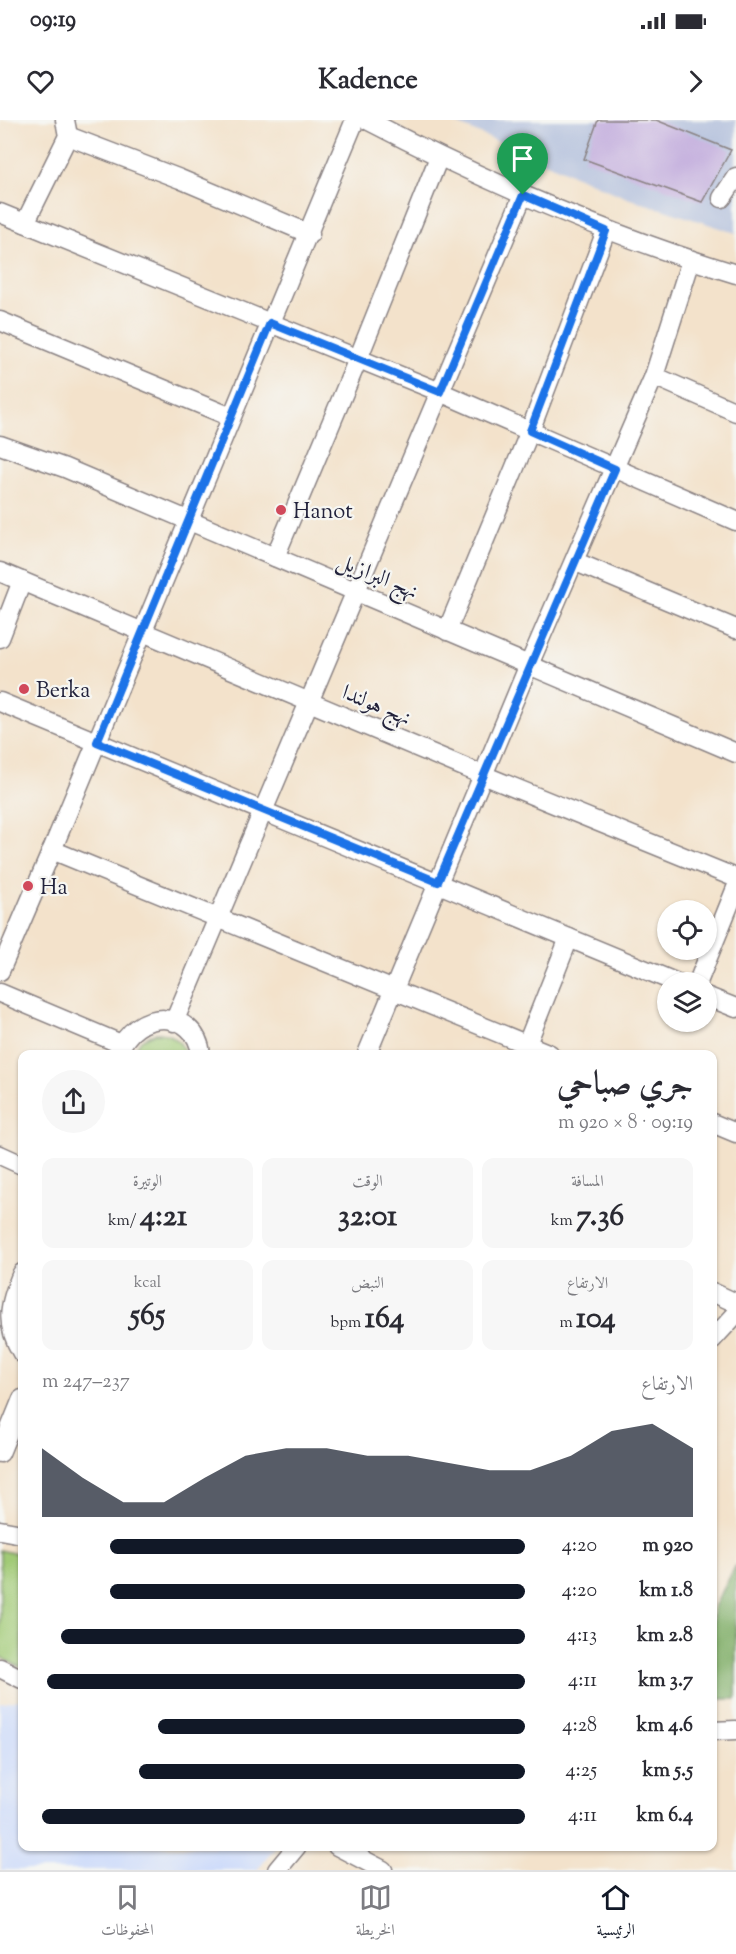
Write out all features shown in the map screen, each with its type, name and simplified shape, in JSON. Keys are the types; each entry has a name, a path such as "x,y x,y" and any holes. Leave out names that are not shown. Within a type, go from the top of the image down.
{"street":[{"path":"0,971 270,323 310,234 355,120"},
{"path":"367,120 439,158 606,231 736,274"},
{"path":"25,222 67,128 310,234"},
{"path":"275,557 439,158"},
{"path":"722,198 736,177"},
{"path":"174,1022 523,195"},
{"path":"0,213 440,392 736,521"},
{"path":"447,631 530,431 606,231"},
{"path":"369,1050 528,667 576,562 654,376 691,260"},
{"path":"0,321 231,417"},
{"path":"654,376 736,412"},
{"name":"نهج البرازيل","path":"0,445 65,468 187,522 356,591 528,667 736,753"},
{"path":"576,562 736,629"},
{"name":"نهج هولندا","path":"0,572 483,775 736,878"},
{"path":"0,638 22,582"},
{"path":"0,702 657,975"},
{"path":"52,850 394,990 525,1050 569,938"},
{"path":"702,972 736,888"},
{"path":"0,993 115,1050"},
{"path":"717,1000 736,1008"},
{"path":"120,1050 138,1025 149,1020 174,1022 186,1028 195,1037 200,1050"},
{"path":"717,1125 736,1133"},
{"path":"0,1155 18,1163"},
{"path":"18,1280 5,1303 13,1337 18,1346"},
{"path":"717,1294 736,1303"},
{"path":"717,1335 736,1315"},
{"path":"0,1453 18,1409"},
{"path":"0,1530 18,1533"},
{"path":"0,1668 18,1677"},
{"path":"717,1731 736,1730"},
{"path":"277,1870 293,1851"},
{"path":"347,1851 383,1870"}],"shaded area":[{"path":"448,120 736,120 736,233 627,198"},
{"path":"18,1700 18,1851 273,1851 257,1870 1,1870 0,1704"}],"green space":[{"path":"156,1033 166,1034 175,1038 183,1050 135,1050 141,1040"},
{"path":"0,1550 18,1554 18,1666 0,1657"},
{"path":"736,1565 736,1699 717,1699 717,1601"}],"building":[{"path":"598,120 656,120 731,150 702,202 584,159"}],"place":[{"name":"Hanot","path":"281,510"},
{"name":"Berka","path":"24,689"},
{"name":"Ha","path":"28,886"}],"route":[{"path":"523,195 606,231 530,431 615,469 528,667 438,882 97,742 270,323 440,392 523,195"}]}
